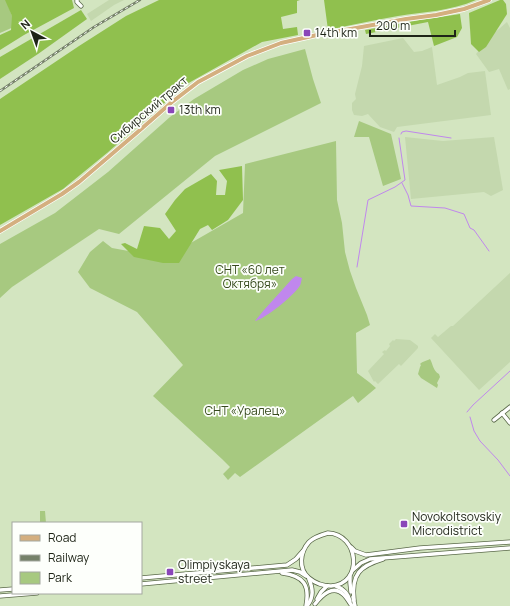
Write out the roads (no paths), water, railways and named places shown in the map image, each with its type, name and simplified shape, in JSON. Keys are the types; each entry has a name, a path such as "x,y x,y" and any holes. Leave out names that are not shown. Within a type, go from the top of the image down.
{"main road":[{"name":"Сибирский тракт","path":"0,231 62,194 79,182 172,102 198,82 247,56 281,43 317,35 436,15 464,9 489,0"}],"street":[{"path":"77,0 81,6"},
{"path":"494,420 510,406"},
{"path":"502,414 510,423"},
{"path":"307,606 313,594 312,584 301,565 302,557 310,541 328,533 339,535 355,551 366,555 418,548 510,542"},
{"path":"350,546 354,559 350,576 350,586 354,600"},
{"path":"352,571 357,565 365,560 510,548"},
{"path":"142,578 287,565 304,551"},
{"path":"355,606 352,591 355,578 359,572 368,565 390,557"},
{"path":"142,584 295,570 302,572 316,583 327,586 344,582 350,576"},
{"path":"277,572 293,574 302,581 306,586 308,594 307,606"},
{"path":"335,585 347,592 352,606"},
{"path":"314,605 319,594 327,586"},
{"path":"0,590 12,589"},
{"path":"314,605 323,594 334,591 343,593 352,606"},
{"path":"0,596 25,594"}],"waterway":[{"path":"401,134 402,132 406,131 451,138"},
{"path":"357,267 368,200 395,187 405,180 399,138"},
{"path":"402,183 408,195 411,206 445,208 464,214 470,228 474,230 489,251"},
{"path":"467,412 510,371"},
{"path":"470,417 474,431 480,441 498,460 510,476"}],"railway":[{"path":"0,91 94,27 140,0"}],"place":[{"name":"14th km","path":"307,33"},
{"name":"13th km","path":"171,110"},
{"name":"Novokoltsovskiy Microdistrict","path":"404,524"},
{"name":"Olimpiyskaya street","path":"170,572"}],"park label":[{"name":"СНТ «60 лет Октября»","path":"250,277"},
{"name":"СНТ «Уралец»","path":"245,411"}]}
